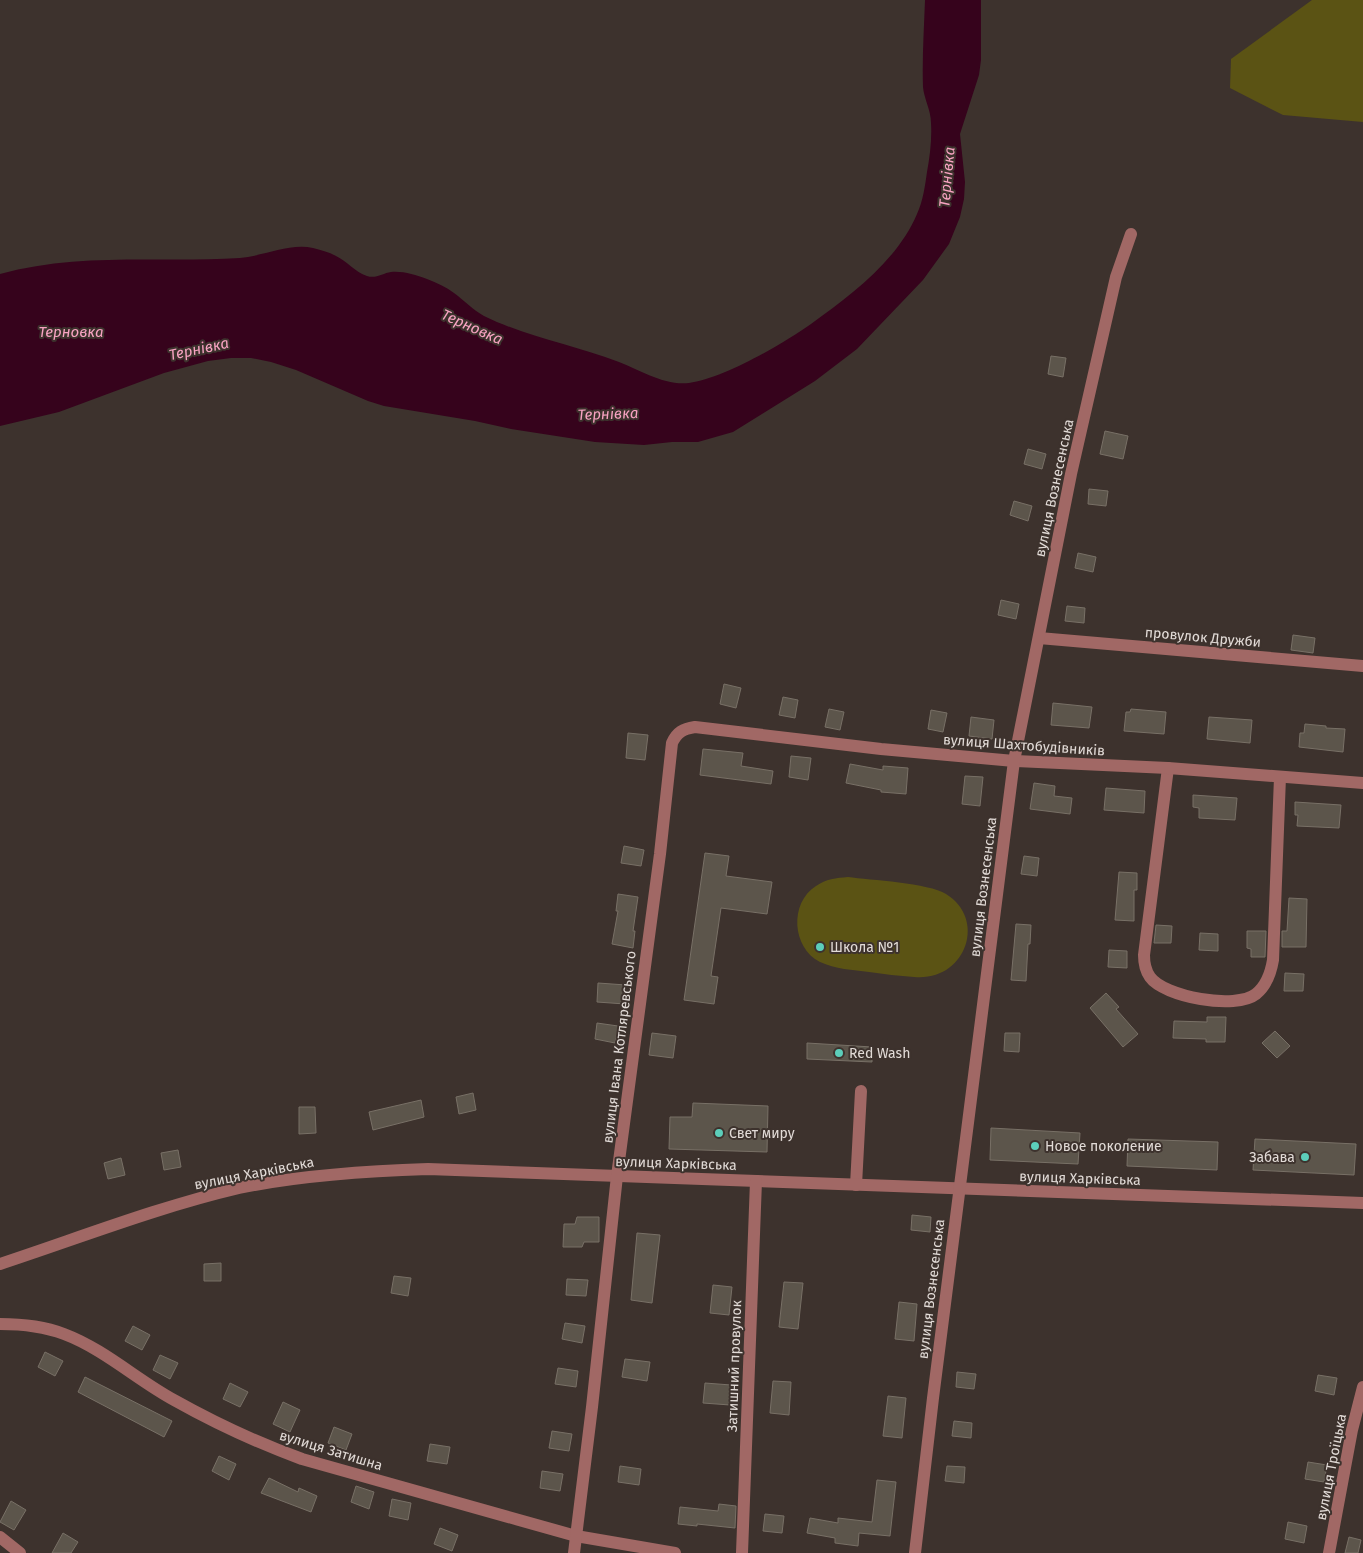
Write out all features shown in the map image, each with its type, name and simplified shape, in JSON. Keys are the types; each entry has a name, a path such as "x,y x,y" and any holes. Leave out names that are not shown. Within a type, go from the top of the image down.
{"street":[{"name":"вулиця Вознесенська","path":"915,1553 959,1188 1014,761 1071,474 1116,277 1130,234"},
{"name":"провулок Дружби","path":"1039,638 1363,666"},
{"name":"вулиця Шахтобудівників","path":"683,729 695,727 881,749 1014,761 1168,768 1363,783"},
{"name":"вулиця Івана Котляревського","path":"574,1553 617,1176 660,854 672,743 676,735 683,729"},
{"path":"1168,768 1144,955 1145,968 1150,978 1161,987 1172,992 1192,998 1229,1001 1245,1000 1255,995 1262,988 1271,972 1280,777"},
{"path":"856,1185 861,1091"},
{"name":"вулиця Харківська","path":"0,1264 198,1199 240,1188 291,1178 382,1170 428,1169 1363,1203"},
{"name":"Затишний провулок","path":"742,1553 756,1181"},
{"name":"вулиця Затишна","path":"0,1324 28,1325 63,1334 104,1356 172,1399 214,1422 266,1446 302,1459 576,1536 675,1553"},
{"name":"вулиця Троїцька","path":"1329,1553 1352,1430 1363,1387"},
{"path":"0,1537 20,1553"}],"shaded area":[{"path":"1312,0 1363,0 1363,122 1283,115 1230,88 1231,59"},
{"path":"848,877 899,882 927,887 946,894 959,905 966,919 968,933 965,947 958,960 946,970 932,976 914,977 850,970 820,962 804,947 799,936 797,925 801,903 816,886 831,879"}],"water":[{"name":"Терновка","path":"925,0 981,0 981,60 979,75 960,134 965,182 964,199 960,217 949,244 923,280 857,349 815,381 733,432 698,442 644,445 595,442 384,406 296,370 251,358 208,361 164,373 59,412 0,426 0,274 60,263 240,258 286,248 313,248 333,255 367,276 373,277 396,272 427,279 448,289 480,314 500,323 602,356 662,380 689,383 735,368 785,341 857,289 872,276 898,247 917,214 925,188 931,141 931,118 923,87"}],"building":[{"path":"1051,356 1066,358 1063,377 1048,374"},
{"path":"1105,431 1128,436 1123,459 1100,454"},
{"path":"1028,449 1046,454 1042,469 1024,464"},
{"path":"1089,489 1108,491 1106,506 1088,504"},
{"path":"1014,501 1032,506 1028,521 1010,515"},
{"path":"1078,553 1096,557 1093,572 1075,568"},
{"path":"1001,600 1019,604 1016,619 998,615"},
{"path":"1067,606 1085,608 1084,623 1065,621"},
{"path":"1293,635 1315,638 1313,653 1291,650"},
{"path":"724,684 741,688 736,708 720,704"},
{"path":"783,697 798,700 795,718 779,715"},
{"path":"1053,703 1092,707 1089,728 1051,725"},
{"path":"829,709 844,712 840,730 825,727"},
{"path":"1131,709 1166,712 1164,734 1124,731 1126,712 1130,712"},
{"path":"931,710 947,713 943,732 928,729"},
{"path":"971,717 994,720 992,739 969,736"},
{"path":"1209,717 1252,720 1250,743 1207,739"},
{"path":"1305,724 1345,729 1343,752 1299,747 1300,733 1304,733"},
{"path":"628,733 648,735 645,760 626,758"},
{"path":"703,749 743,753 741,766 773,771 771,784 700,775"},
{"path":"791,756 811,758 808,780 789,777"},
{"path":"850,764 883,770 883,766 908,768 906,794 881,792 881,790 846,783"},
{"path":"965,776 983,777 980,806 962,804"},
{"path":"1034,783 1055,786 1054,796 1072,798 1070,814 1030,809"},
{"path":"1106,788 1145,791 1144,813 1104,810"},
{"path":"1193,795 1237,798 1235,820 1199,818 1199,808 1193,807"},
{"path":"1295,802 1341,805 1339,828 1297,826 1298,815 1295,815"},
{"path":"624,846 644,850 641,866 621,863"},
{"path":"705,853 729,856 726,876 772,882 767,914 721,908 711,976 718,977 714,1004 684,1000"},
{"path":"1024,856 1039,858 1037,876 1021,874"},
{"path":"1119,872 1137,873 1137,890 1134,890 1134,921 1115,920"},
{"path":"618,894 638,897 633,931 635,931 633,948 612,944 618,911 616,911"},
{"path":"1289,898 1307,899 1306,947 1282,947 1282,931 1287,931"},
{"path":"1016,924 1031,925 1026,981 1011,980"},
{"path":"1156,925 1172,926 1171,943 1154,943"},
{"path":"1247,931 1266,931 1265,957 1251,957 1251,949 1247,948"},
{"path":"1200,933 1218,934 1218,951 1199,950"},
{"path":"1109,950 1127,951 1127,968 1108,967"},
{"path":"1285,973 1304,974 1303,991 1284,991"},
{"path":"598,983 626,985 625,1004 597,1002"},
{"path":"1106,993 1119,1007 1116,1009 1138,1034 1123,1047 1090,1008"},
{"path":"1207,1017 1226,1017 1225,1042 1206,1042 1206,1039 1173,1038 1174,1021 1207,1022"},
{"path":"597,1023 618,1026 615,1043 595,1039"},
{"path":"1275,1031 1290,1046 1277,1058 1262,1043"},
{"path":"652,1033 676,1036 673,1058 649,1055"},
{"path":"1005,1033 1020,1033 1019,1052 1004,1051"},
{"name":"Red Wash","path":"807,1043 872,1047 872,1062 807,1059"},
{"path":"473,1093 476,1110 459,1114 456,1097"},
{"path":"421,1100 424,1117 373,1130 369,1112"},
{"name":"Свет миру","path":"693,1103 768,1106 767,1152 669,1149 670,1117 692,1117"},
{"path":"299,1107 315,1107 316,1133 299,1134"},
{"name":"Новое поколение","path":"991,1128 1080,1133 1078,1164 990,1160"},
{"path":"1128,1139 1218,1142 1217,1170 1127,1166"},
{"name":"Забава","path":"1255,1139 1356,1144 1354,1175 1253,1170"},
{"path":"178,1150 181,1167 164,1170 161,1153"},
{"path":"121,1158 125,1175 108,1179 104,1163"},
{"path":"912,1215 931,1217 930,1232 911,1230"},
{"path":"577,1217 599,1217 599,1242 584,1242 582,1247 563,1247 564,1224 575,1224"},
{"path":"637,1233 660,1235 652,1303 631,1300"},
{"path":"221,1263 221,1281 204,1281 204,1264"},
{"path":"394,1276 411,1278 408,1296 391,1293"},
{"path":"567,1279 588,1280 586,1296 566,1295"},
{"path":"784,1282 803,1283 798,1329 779,1327"},
{"path":"713,1285 732,1287 729,1315 710,1313"},
{"path":"899,1302 917,1304 914,1341 895,1339"},
{"path":"565,1323 585,1326 582,1343 562,1339"},
{"path":"133,1326 150,1335 142,1350 125,1341"},
{"path":"45,1352 63,1361 55,1376 38,1367"},
{"path":"160,1355 178,1363 170,1379 153,1370"},
{"path":"625,1359 650,1362 647,1381 622,1377"},
{"path":"558,1368 578,1371 576,1387 555,1384"},
{"path":"957,1372 976,1374 974,1389 956,1387"},
{"path":"1318,1375 1337,1378 1334,1395 1315,1391"},
{"path":"85,1377 172,1421 164,1437 78,1392"},
{"path":"773,1381 791,1382 789,1415 770,1413"},
{"path":"230,1383 248,1392 240,1407 223,1399"},
{"path":"705,1383 731,1385 730,1405 703,1403"},
{"path":"888,1396 906,1398 902,1438 883,1436"},
{"path":"283,1402 300,1410 290,1432 273,1424"},
{"path":"954,1421 972,1423 971,1438 952,1436"},
{"path":"334,1427 352,1434 346,1450 328,1443"},
{"path":"552,1431 572,1434 569,1451 549,1448"},
{"path":"430,1444 450,1447 447,1464 427,1461"},
{"path":"219,1456 236,1464 229,1480 212,1471"},
{"path":"1308,1462 1327,1465 1324,1482 1305,1479"},
{"path":"620,1466 641,1469 639,1485 618,1482"},
{"path":"947,1466 965,1467 964,1483 945,1481"},
{"path":"542,1471 563,1474 560,1491 540,1488"},
{"path":"269,1478 298,1492 299,1488 317,1496 311,1512 261,1493"},
{"path":"877,1480 896,1482 890,1536 859,1533 858,1546 835,1543 835,1538 807,1533 810,1518 838,1523 838,1518 872,1522"},
{"path":"356,1486 374,1492 369,1509 351,1502"},
{"path":"392,1499 411,1503 408,1520 389,1516"},
{"path":"11,1501 26,1510 14,1530 0,1522"},
{"path":"719,1504 736,1506 735,1528 678,1524 680,1507 718,1511"},
{"path":"765,1514 784,1516 782,1533 763,1531"},
{"path":"1288,1522 1307,1526 1304,1543 1285,1539"},
{"path":"440,1528 458,1535 452,1551 434,1544"},
{"path":"63,1533 78,1542 71,1553 52,1553"},
{"path":"1349,1537 1361,1540 1358,1553 1345,1553"}],"place":[{"name":"Школа №1","path":"820,947"},
{"name":"Red Wash","path":"839,1053"},
{"name":"Свет миру","path":"719,1133"},
{"name":"Новое поколение","path":"1035,1146"},
{"name":"Забава","path":"1305,1157"}],"water label":[{"name":"Тернівка","path":"947,177"},
{"name":"Тернівка","path":"199,349"},
{"name":"Тернівка","path":"608,414"}]}
